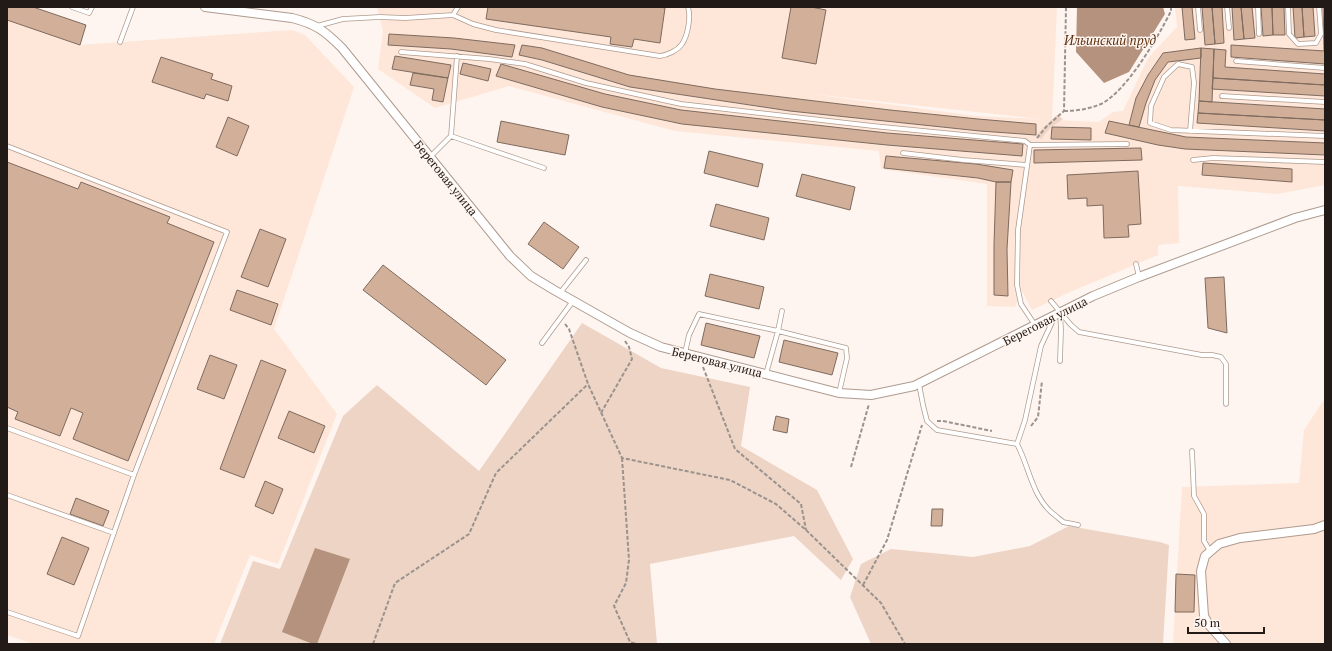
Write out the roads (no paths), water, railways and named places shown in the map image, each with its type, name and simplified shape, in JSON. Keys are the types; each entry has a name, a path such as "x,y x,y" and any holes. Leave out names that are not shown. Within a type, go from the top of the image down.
{"street":[{"name":"Береговая улица","path":"205,7 292,18 317,26 331,37 342,48 510,256 532,276 630,332 661,347 840,393 872,395 914,386 1093,296 1295,218 1325,210"},
{"path":"1226,644 1209,625 1204,616 1201,571 1205,556 1219,544 1240,538 1314,529 1325,525"}],"lane":[{"path":"72,7 89,13 92,7"},
{"path":"120,42 133,7"},
{"path":"453,15 458,7"},
{"path":"317,26 343,19 380,17 405,18 453,15 473,24 496,30 660,56 668,54 682,44 689,22 690,13 688,7"},
{"path":"1198,7 1200,30"},
{"path":"1228,7 1229,28"},
{"path":"1258,7 1259,34"},
{"path":"1288,7 1289,34 1298,44 1316,43 1321,34 1319,7"},
{"path":"401,52 489,59 525,64 586,83 681,104 873,126 1025,141 1030,145 1127,144"},
{"path":"430,158 451,136 456,56"},
{"path":"1236,61 1325,68"},
{"path":"1190,131 1194,83 1192,67 1178,64 1164,77 1151,106 1150,123 1171,130 1190,131 1325,136"},
{"path":"1222,96 1325,102"},
{"path":"451,136 544,168"},
{"path":"1030,145 1018,230 1017,285 1021,304 1035,326"},
{"path":"7,146 227,232 134,475 78,636 7,612"},
{"path":"903,153 1027,165"},
{"path":"1193,160 1213,158 1325,162"},
{"path":"560,293 586,260"},
{"path":"1136,264 1139,277"},
{"path":"542,343 573,300"},
{"path":"1051,301 1058,314 1061,330 1060,361"},
{"path":"766,374 782,311"},
{"path":"685,353 689,335 699,314 778,331 846,348 847,358 840,393"},
{"path":"1058,314 1079,332 1202,355 1221,357 1226,364 1226,404"},
{"path":"1058,314 1041,346 1025,420 1017,444 1041,501 1050,512 1063,522 1078,525"},
{"path":"919,384 927,421 936,430 1017,444"},
{"path":"7,428 134,475"},
{"path":"1192,451 1194,496 1204,514 1204,541 1210,551"},
{"path":"7,495 114,533"}],"water":[{"name":"Ильинский пруд","path":"1077,7 1163,7 1165,14 1129,72 1104,83 1076,52"},
{"path":"315,548 350,559 317,644 313,644 282,632"}]}
